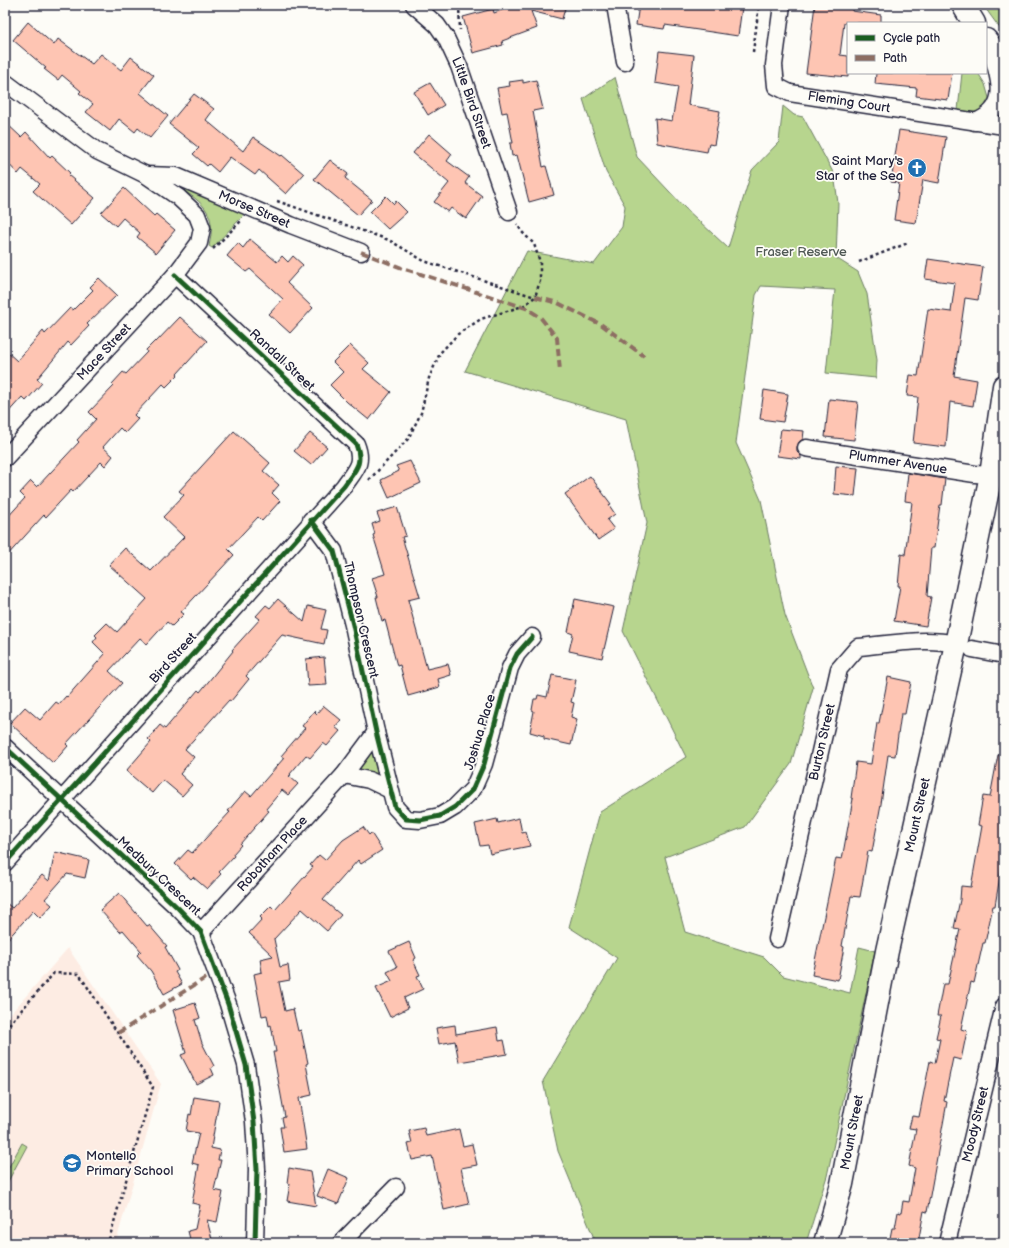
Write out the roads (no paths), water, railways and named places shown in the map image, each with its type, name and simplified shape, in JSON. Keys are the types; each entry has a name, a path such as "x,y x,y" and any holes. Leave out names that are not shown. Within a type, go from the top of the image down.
{"highway":[{"path":"963,5 973,22"},
{"path":"987,42 1004,64"},
{"name":"Mount Street","path":"825,1243 842,1184 887,951 964,646 1004,386"}],"street":[{"name":"Little Bird Street","path":"414,5 438,25 459,66 508,212"},
{"path":"615,5 625,62"},
{"name":"Fleming Court","path":"782,5 774,65 776,86 790,92 1004,126"},
{"path":"975,122 990,115 999,102 1000,96 999,76 987,42"},
{"name":"Morse Street","path":"5,82 97,151 146,175 178,197 197,215 202,228 199,243"},
{"name":"Morse Street","path":"146,175 176,176 291,225 361,252"},
{"name":"Mace Street","path":"5,458 175,275 199,243"},
{"name":"Randall Street","path":"175,275 356,444 360,455 357,467"},
{"name":"Plummer Avenue","path":"806,448 975,474 991,475"},
{"name":"Bird Street","path":"5,863 311,520 344,486 357,467"},
{"name":"Thompson Crescent","path":"311,520 334,551 353,626 376,732"},
{"name":"Joshua Place","path":"376,732 395,807 406,819 420,820 440,816 455,807 473,789 484,764 510,668 517,654 532,637"},
{"name":"Burton Street","path":"778,939 839,669 858,647 919,641 940,641 1004,655"},
{"name":"Robotham Place","path":"201,932 344,775 376,732"},
{"name":"Medbury Crescent","path":"5,747 178,908 201,932 228,1004 246,1065 254,1122 257,1169 255,1243"},
{"path":"344,775 369,780 390,790"},
{"name":"Moody Street","path":"947,1243 1004,1006"},
{"path":"341,1243 396,1187"}],"place":[{"name":"Saint Mary's Star of the Sea","path":"917,168"},
{"name":"Montello Primary School","path":"72,1163"}],"park label":[{"name":"Fraser Reserve","path":"801,252"}]}
